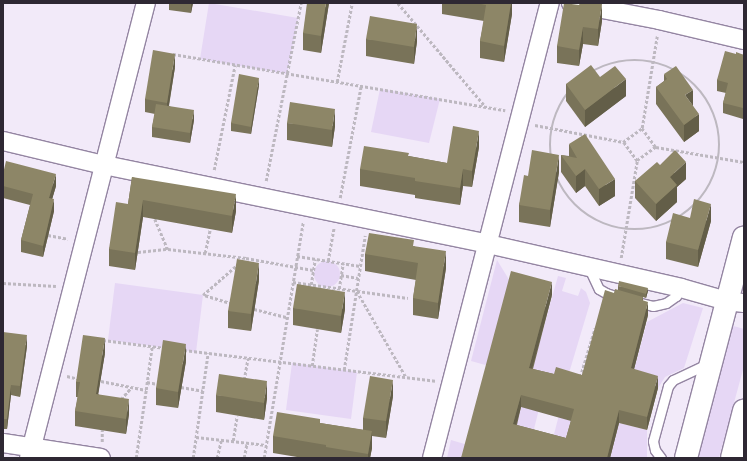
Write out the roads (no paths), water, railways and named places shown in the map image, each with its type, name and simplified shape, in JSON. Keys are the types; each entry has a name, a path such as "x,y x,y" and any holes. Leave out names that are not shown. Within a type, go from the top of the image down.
{"street":[{"path":"31,452 146,3"},
{"path":"432,458 550,3"},
{"path":"571,3 659,20 744,40"},
{"path":"3,141 104,165 488,244 618,275 681,288 735,302"},
{"path":"686,458 710,363 735,302 744,236"},
{"path":"732,458 744,411"},
{"path":"3,442 31,452 101,458"}],"lane":[{"path":"589,268 599,289 606,293 653,306 666,302 676,296 681,288"},
{"path":"661,458 655,450 653,440 668,386 673,380 710,363"}]}
